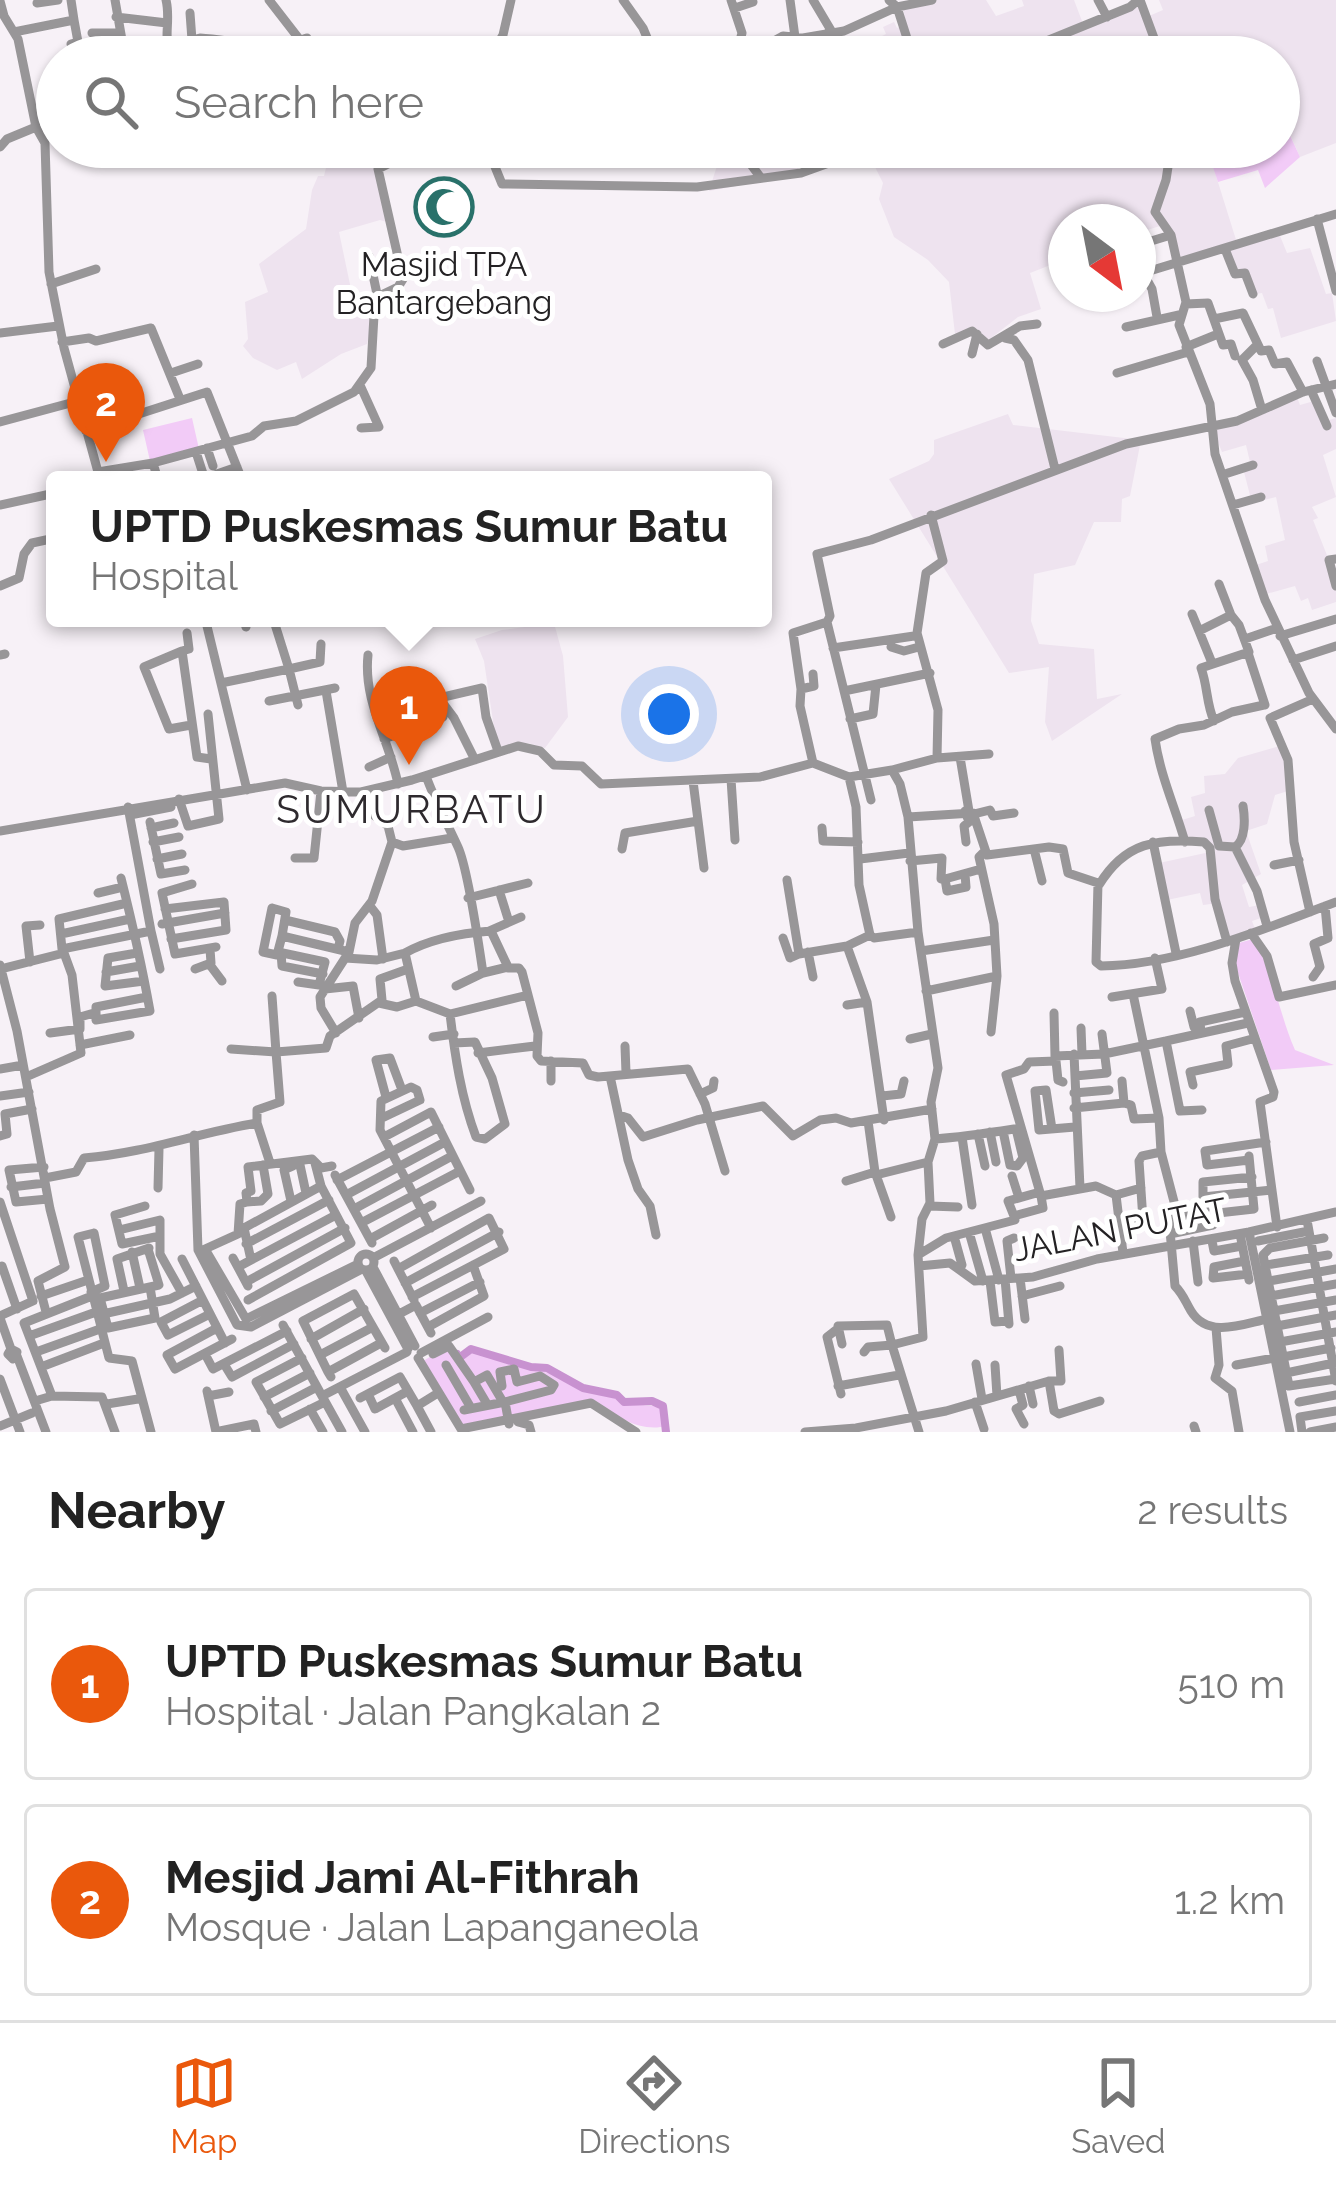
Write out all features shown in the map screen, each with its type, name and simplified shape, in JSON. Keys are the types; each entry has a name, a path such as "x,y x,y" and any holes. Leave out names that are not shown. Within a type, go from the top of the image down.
{"street":[{"path":"42,2 58,0"},
{"path":"70,0 77,36"},
{"path":"116,0 121,36"},
{"path":"166,0 166,36"},
{"path":"269,0 300,36"},
{"path":"501,36 511,0"},
{"path":"623,0 646,36"},
{"path":"790,0 795,36"},
{"path":"813,0 829,36"},
{"path":"804,36 861,24 893,3 932,0"},
{"path":"1098,0 1107,17"},
{"path":"1060,36 1139,0 1153,36"},
{"path":"0,1 36,107"},
{"path":"742,36 733,4 755,1"},
{"path":"893,3 905,36"},
{"path":"190,13 192,36"},
{"path":"116,17 167,23"},
{"path":"14,32 74,20"},
{"path":"861,24 866,36"},
{"path":"92,33 120,33"},
{"path":"0,147 8,139 36,130"},
{"path":"46,168 51,284 96,471"},
{"path":"377,294 398,287 403,279 377,178 380,168"},
{"path":"496,168 502,184 686,188 811,168"},
{"path":"753,168 760,178"},
{"path":"1168,168 1155,212 1171,235 1187,350 1210,404 1215,454 1279,632 1313,699 1336,729"},
{"path":"1156,267 1178,265 1336,214"},
{"path":"1317,219 1330,250 1336,291"},
{"path":"1156,240 1171,235"},
{"path":"1225,249 1234,274 1245,273 1253,294"},
{"path":"126,471 252,436 264,426 301,418 346,397 360,385 371,368 377,294 369,256"},
{"path":"51,284 96,269"},
{"path":"1126,327 1208,302 1223,345 1231,344 1234,356"},
{"path":"1156,311 1157,317"},
{"path":"1214,319 1240,312 1261,351 1269,350 1276,364 1287,362 1328,427"},
{"path":"949,341 972,332 988,345 1020,326 1037,324"},
{"path":"0,333 58,326"},
{"path":"62,343 96,341 151,328 180,399"},
{"path":"972,354 976,334"},
{"path":"1117,373 1219,334"},
{"path":"1005,338 1014,340 1025,353 1055,470"},
{"path":"1257,345 1241,360 1262,410"},
{"path":"1317,361 1331,385 1336,413"},
{"path":"171,373 198,364"},
{"path":"360,385 379,427 362,428"},
{"path":"871,800 827,622 817,554 871,540 1126,443 1214,427 1331,385"},
{"path":"86,431 209,393 239,471"},
{"path":"0,422 78,401"},
{"path":"202,450 215,470 237,467"},
{"path":"202,450 204,471"},
{"path":"153,464 155,471"},
{"path":"1225,474 1252,465"},
{"path":"0,505 46,495"},
{"path":"1234,505 1262,497"},
{"path":"931,515 943,561 926,573 916,641 938,710 937,758"},
{"path":"0,568 3,586 19,578 24,554 32,543 46,540"},
{"path":"1336,559 1329,560 1336,586"},
{"path":"1220,584 1288,760 1294,842 1310,912"},
{"path":"1192,614 1212,663"},
{"path":"1199,631 1231,615"},
{"path":"1245,639 1336,619"},
{"path":"813,764 800,706 793,632 827,622"},
{"path":"207,627 247,790"},
{"path":"274,627 297,701"},
{"path":"187,633 197,758 211,759"},
{"path":"833,647 868,636 916,641"},
{"path":"891,647 904,651 916,641"},
{"path":"191,725 170,729 143,667 211,644"},
{"path":"221,683 316,664 321,661 321,644"},
{"path":"1293,660 1336,646"},
{"path":"1214,721 1201,668 1248,653"},
{"path":"368,655 368,687 376,723 398,784"},
{"path":"316,664 327,690 343,792"},
{"path":"801,689 814,686 813,674"},
{"path":"844,691 930,674"},
{"path":"850,719 873,714 876,685"},
{"path":"422,702 482,688 497,751"},
{"path":"269,701 297,701 327,690"},
{"path":"438,698 475,760"},
{"path":"1271,716 1313,699"},
{"path":"1185,842 1168,801 1171,790 1154,740 1264,705"},
{"path":"175,803 188,826 219,819 208,716 229,714"},
{"path":"384,740 443,717"},
{"path":"0,831 285,783 361,792 518,746 564,765 582,766 601,784 731,779 813,764 849,777 937,758 989,754"},
{"path":"369,767 391,757"},
{"path":"960,757 969,812 964,826 967,842"},
{"path":"864,1352 868,1347 923,1337 922,1219 929,1206 928,1162 935,1139 932,1109 938,1068 918,932 908,817 892,770"},
{"path":"427,776 460,853 483,973"},
{"path":"849,777 870,935 918,932"},
{"path":"731,779 735,840"},
{"path":"693,781 704,868"},
{"path":"295,858 314,858 322,791"},
{"path":"336,1033 320,1004 355,923 370,906 392,842 388,826 372,814 361,792"},
{"path":"1209,810 1220,847 1235,847 1246,821 1243,806"},
{"path":"908,817 990,810 993,816 1013,813"},
{"path":"129,811 160,970"},
{"path":"969,812 989,855 1061,847 1068,873 1093,878 1099,885"},
{"path":"622,849 625,833 698,821"},
{"path":"174,823 150,825 155,850 161,875 185,870"},
{"path":"821,828 823,841 858,842"},
{"path":"1215,834 1241,829"},
{"path":"137,854 179,837"},
{"path":"392,842 403,846 452,838"},
{"path":"1154,842 1176,953"},
{"path":"1277,1227 1260,1102 1274,1092 1252,1039 1233,972 1232,940 1215,899 1210,848 1204,842 1154,842 1124,856 1099,885 1098,965 1232,940 1331,904 1328,938 1314,944 1320,967 1313,976"},
{"path":"1235,847 1268,926"},
{"path":"1034,849 1042,881"},
{"path":"155,850 182,854"},
{"path":"984,852 979,857 994,918 997,976 991,1032"},
{"path":"860,859 942,858 945,897"},
{"path":"1274,865 1299,860"},
{"path":"965,874 982,869"},
{"path":"912,878 928,877"},
{"path":"787,880 813,977"},
{"path":"50,1033 81,1029 80,1017 147,998 122,883 98,893"},
{"path":"192,884 162,892 176,956 212,948 210,964 222,981"},
{"path":"468,898 528,884"},
{"path":"499,890 509,922"},
{"path":"165,909 223,900 226,929 171,939"},
{"path":"61,953 60,918 127,903"},
{"path":"370,906 377,915 383,959"},
{"path":"298,982 317,987 323,974 325,961 280,953 275,955 262,950 271,909 286,911 280,953 282,966 323,974"},
{"path":"46,1312 38,1281 65,1269 1,967 168,923 225,913"},
{"path":"0,1069 25,1071 77,1055 80,1045 72,975 61,953 55,915"},
{"path":"282,936 383,959 425,944 489,931 521,917"},
{"path":"61,934 130,920"},
{"path":"285,920 337,933 344,953"},
{"path":"30,962 26,926 40,925"},
{"path":"489,931 508,968"},
{"path":"1251,933 1268,956 1279,997 1336,985"},
{"path":"783,938 790,958 847,946 870,935"},
{"path":"921,951 994,940"},
{"path":"307,957 310,942"},
{"path":"847,946 866,1002 884,1120"},
{"path":"137,953 108,958 107,987 144,981"},
{"path":"405,953 416,1001"},
{"path":"1112,997 1162,989 1155,958"},
{"path":"195,969 210,964"},
{"path":"106,972 140,966"},
{"path":"379,1003 380,979 408,969"},
{"path":"456,986 483,973 521,969 538,1033 539,1060 583,1063 589,1075 686,1069 709,1117 725,1171"},
{"path":"926,991 997,976"},
{"path":"325,989 353,986 359,1018"},
{"path":"1133,994 1159,1118 1161,1152 1178,1217"},
{"path":"231,1049 326,1048 329,1037 379,1003 397,1007 416,1001 450,1014 528,995"},
{"path":"239,1334 205,1248 238,1234 240,1204 261,1202 268,1194 257,1110 280,1102 272,996"},
{"path":"847,1005 866,1002"},
{"path":"1054,1013 1058,1080 1063,1082"},
{"path":"433,1037 454,1039 473,1041 492,1078 505,1124 483,1139 476,1137 466,1108 454,1039 450,1014"},
{"path":"923,1258 946,1238 976,1228 1011,1228 1043,1208 1006,1075 1024,1070 1029,1062 1166,1041 1198,1021 1247,1017"},
{"path":"1080,1188 1074,1093 1081,1028"},
{"path":"910,1040 932,1034"},
{"path":"1075,1076 1106,1075 1102,1034"},
{"path":"80,1045 130,1036"},
{"path":"1192,1085 1192,1071 1228,1064 1226,1046 1252,1039"},
{"path":"1166,1041 1180,1111 1202,1110"},
{"path":"478,1053 535,1046"},
{"path":"625,1046 626,1073"},
{"path":"386,1097 376,1060 390,1058 402,1090"},
{"path":"551,1061 551,1082"},
{"path":"610,1076 634,1180 656,1234"},
{"path":"700,1094 713,1088 714,1081"},
{"path":"882,1096 901,1094 904,1082"},
{"path":"1122,1082 1124,1103"},
{"path":"382,1118 421,1099 413,1087 380,1102 380,1130 415,1196 427,1208 431,1228"},
{"path":"1074,1093 1109,1090"},
{"path":"0,1096 29,1092"},
{"path":"1074,1108 1124,1103 1130,1105 1136,1120 1159,1118"},
{"path":"619,1115 628,1118 643,1138 709,1117 753,1107 770,1109 794,1136 820,1120 884,1120 932,1109"},
{"path":"1,1136 8,1134 2,1117 32,1109"},
{"path":"384,1137 430,1112 469,1188 452,1193"},
{"path":"868,1121 875,1173 891,1217"},
{"path":"11,1186 76,1172 84,1158 124,1161 197,1134 257,1123"},
{"path":"334,1173 439,1127"},
{"path":"1052,1129 1075,1127"},
{"path":"935,1139 1004,1131"},
{"path":"984,1133 990,1164"},
{"path":"197,1134 197,1250 226,1297 241,1316 251,1319 366,1266 481,1201"},
{"path":"962,1137 972,1205"},
{"path":"346,1195 445,1142"},
{"path":"1249,1160 1205,1164 1206,1149 1266,1142"},
{"path":"1218,1213 1254,1208 1248,1145"},
{"path":"158,1188 159,1149"},
{"path":"1118,1224 1143,1220 1140,1158 1161,1152"},
{"path":"354,1209 452,1156"},
{"path":"248,1202 247,1168 312,1160 334,1173 371,1241 427,1208"},
{"path":"846,1180 928,1162"},
{"path":"291,1201 284,1170 316,1163 321,1186 344,1228 351,1244 251,1298 236,1262 251,1260 336,1215"},
{"path":"300,1165 306,1193"},
{"path":"4,1170 45,1176"},
{"path":"4,1170 16,1202 47,1199"},
{"path":"361,1223 460,1171"},
{"path":"1019,1198 1013,1179 1036,1176"},
{"path":"1252,1177 1203,1182 1205,1199 1272,1190"},
{"path":"251,1260 244,1228 321,1186"},
{"path":"1001,1279 1011,1228 1007,1201 1080,1188 1101,1186 1116,1195 1141,1188"},
{"path":"1116,1195 1123,1253"},
{"path":"246,1244 329,1200"},
{"path":"0,1202 33,1301 0,1317 43,1432"},
{"path":"145,1206 117,1213 118,1230 123,1244 156,1244"},
{"path":"929,1206 958,1207"},
{"path":"1205,1210 1169,1220 1175,1286 1186,1296 1195,1316 1216,1328 1330,1317"},
{"name":"JALAN PUTAT","path":"923,1258 950,1263 969,1279 1047,1275 1170,1239 1193,1241 1277,1227 1311,1228 1336,1212"},
{"path":"638,1217 651,1214"},
{"path":"416,1305 472,1265 506,1247 490,1218 396,1265 416,1305 429,1330 483,1297 472,1265"},
{"path":"944,1224 945,1258"},
{"path":"1170,1239 1213,1225"},
{"path":"246,1282 344,1228"},
{"path":"976,1228 1001,1279 1008,1323"},
{"path":"1311,1228 1324,1238"},
{"path":"1258,1241 1311,1228"},
{"path":"1244,1233 1292,1388 1336,1380 1330,1317 1318,1287 1311,1228"},
{"path":"1290,1432 1263,1252 1311,1228"},
{"path":"405,1283 499,1232"},
{"path":"52,1396 25,1322 92,1294 105,1286 95,1233 79,1237 88,1280 92,1294 99,1313"},
{"path":"1244,1233 1249,1277 1215,1280 1214,1267 1245,1261"},
{"path":"946,1238 962,1265"},
{"path":"1193,1241 1198,1282"},
{"path":"1212,1241 1214,1251 1242,1246"},
{"path":"124,1292 117,1259 156,1244"},
{"path":"156,1244 182,1293"},
{"path":"149,1286 156,1244"},
{"path":"63,1255 82,1251"},
{"path":"132,1252 155,1304"},
{"path":"1266,1265 1328,1255"},
{"path":"182,1259 218,1328"},
{"path":"17,1310 1,1267 18,1263"},
{"path":"366,1266 458,1432"},
{"path":"310,1267 320,1287"},
{"path":"1269,1281 1336,1269"},
{"path":"1001,1279 1022,1296 1025,1319"},
{"path":"43,1296 88,1280"},
{"path":"151,1432 132,1361 110,1360 100,1329 100,1298 174,1280"},
{"path":"311,1339 480,1282"},
{"path":"1271,1296 1336,1284"},
{"path":"11,1354 99,1313 155,1304 196,1286"},
{"path":"1022,1296 1060,1286"},
{"path":"239,1334 218,1328 167,1355 175,1369 205,1354 320,1287"},
{"path":"354,1294 369,1319 383,1346 330,1374 304,1320 354,1294"},
{"path":"207,1307 226,1297"},
{"path":"1273,1319 1336,1300"},
{"path":"271,1411 322,1395 488,1317"},
{"path":"320,1355 369,1319"},
{"path":"899,1375 839,1390 827,1337 839,1326 886,1324 919,1432"},
{"path":"205,1354 213,1369 285,1328 342,1432"},
{"path":"1216,1328 1219,1365 1215,1378 1232,1391 1240,1432"},
{"path":"33,1344 100,1329"},
{"path":"836,1330 842,1344"},
{"path":"1280,1342 1332,1332"},
{"path":"44,1366 104,1342"},
{"path":"224,1364 232,1377 294,1344"},
{"path":"417,1353 449,1346 448,1364 467,1409 551,1390 554,1385 540,1376 518,1382"},
{"path":"1236,1365 1333,1348"},
{"path":"89,1349 93,1362"},
{"path":"805,1432 916,1417 1033,1391 1063,1378 1059,1350"},
{"path":"256,1382 302,1358"},
{"path":"448,1364 474,1382 487,1404"},
{"path":"976,1364 985,1429"},
{"path":"1286,1372 1334,1364"},
{"path":"995,1365 997,1396"},
{"path":"248,1369 280,1424 310,1409 322,1395"},
{"path":"502,1386 499,1373 515,1369 521,1397"},
{"path":"264,1396 310,1373"},
{"path":"474,1382 489,1375 512,1422"},
{"path":"409,1391 377,1412 364,1396 400,1377 409,1391 418,1406 431,1432"},
{"path":"1,1387 5,1409 18,1426"},
{"path":"340,1387 365,1432"},
{"path":"1033,1391 1059,1414 1100,1401"},
{"path":"1024,1424 1016,1409 1033,1391"},
{"path":"229,1392 208,1394 218,1431 254,1424 256,1432"},
{"path":"418,1406 436,1395"},
{"path":"436,1395 461,1429 512,1422 529,1425 531,1432"},
{"path":"1299,1402 1336,1395"},
{"path":"18,1426 33,1407 52,1396 102,1397 115,1432"},
{"path":"395,1398 413,1432"},
{"path":"107,1404 138,1399"},
{"path":"474,1432 581,1406 633,1432"},
{"path":"310,1409 323,1432"},
{"path":"1336,1412 1300,1417 1306,1432 1336,1427"},
{"path":"0,1426 18,1426"}],"shaded area":[{"path":"933,0 986,0 996,16 1024,6 1022,0 1074,0 1085,29 1141,0 1149,16 1163,10 1159,0 1336,0 1336,143 1300,157 1300,36 882,36 886,34 883,27 906,24 903,7"},
{"path":"326,168 374,168 390,223 380,220 339,232 352,294 361,315 372,312 373,323 367,344 302,379 296,362 277,370 253,358 243,346 248,339 245,302 268,292 259,264 306,229 312,190 318,176 324,176"},
{"path":"716,168 798,168 797,175 709,191"},
{"path":"876,168 1214,168 1237,243 1278,231 1287,253 1310,248 1326,294 1332,293 1336,321 1281,338 1273,308 1268,309 1262,293 1255,294 1246,270 1236,272 1227,247 1179,262 1166,224 1156,227 1156,204 1048,204 1048,266 1030,273 1041,309 1018,317 986,342 975,327 955,334 949,282 928,260 894,237 879,199 883,183"},
{"path":"1213,168 1288,168 1265,188 1258,170 1218,182"},
{"path":"1297,397 1300,405 1314,401 1322,422 1336,418 1336,449 1323,455 1336,497 1312,507 1336,578 1336,602 1312,610 1308,598 1301,601 1295,586 1266,594 1256,565 1268,561 1265,546 1285,540 1276,497 1252,503 1244,472 1229,477 1226,469 1250,462 1246,445 1222,452 1213,430"},
{"path":"1008,414 1013,425 1141,440 1130,496 1122,499 1121,522 1094,522 1075,565 1034,574 1031,621 1039,644 1094,649 1097,699 1122,694 1052,741 1045,722 1049,667 1009,673 889,479 929,461 934,440"},
{"path":"192,418 199,449 150,461 143,430"},
{"path":"555,627 563,656 568,717 545,748 528,743 497,748 484,661 475,639 502,630"},
{"path":"1280,746 1288,764 1288,791 1275,795 1267,824 1246,831 1261,874 1242,885 1249,907 1260,905 1264,917 1252,921 1255,929 1229,940 1218,903 1203,905 1200,893 1167,900 1159,863 1210,852 1207,839 1186,842 1182,820 1195,816 1191,797 1205,793 1204,776 1225,774 1238,758"},
{"path":"1253,939 1295,1050 1334,1065 1271,1070 1235,964 1239,943"},
{"path":"450,1345 462,1359 473,1352 551,1374 624,1403 662,1407 667,1426 639,1426 597,1402 463,1428 423,1361"}],"waterway":[{"path":"457,1354 459,1358 471,1349 547,1368 583,1388 617,1395 624,1402 652,1401 663,1406 666,1432"}],"place":[{"name":"Masjid TPA Bantargebang","path":"444,207"},
{"name":"Mesjid Jami Al-Fithrah","path":"106,462"},
{"name":"UPTD Puskesmas Sumur Batu","path":"409,765"}],"district":[{"name":"SUMURBATU","path":"412,809"}]}
